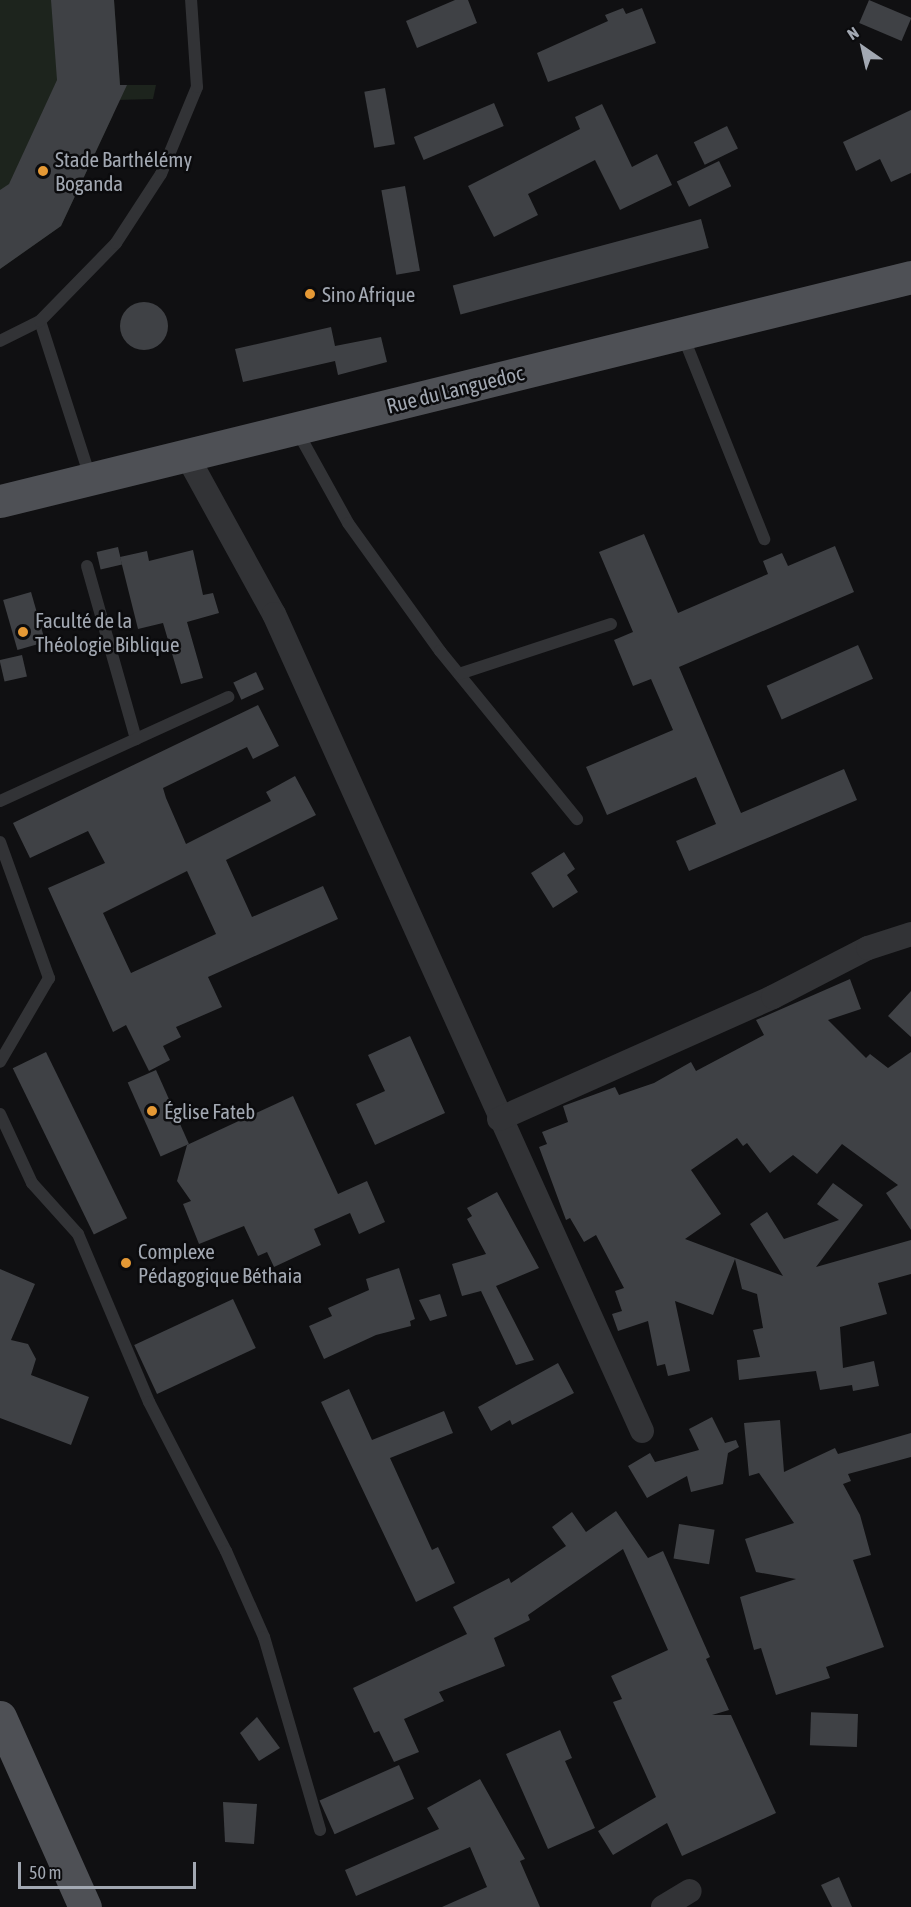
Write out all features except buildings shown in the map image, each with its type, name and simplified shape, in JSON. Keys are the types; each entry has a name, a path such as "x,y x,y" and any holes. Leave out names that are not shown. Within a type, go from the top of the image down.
{"main road":[{"name":"Rue du Languedoc","path":"0,501 92,481 295,428 911,277"},
{"path":"0,1717 85,1907"}],"street":[{"path":"187,456 274,614 499,1119 642,1431"},
{"path":"499,1119 773,997 868,948 911,934"},
{"path":"663,1907 690,1891"}],"lane":[{"path":"0,341 40,321 116,243 161,174 197,87 191,0"},
{"path":"40,321 92,481"},
{"path":"683,334 764,539"},
{"path":"295,428 348,523 459,674 577,819"},
{"path":"87,566 136,739"},
{"path":"459,674 610,624"},
{"path":"0,801 228,697"},
{"path":"0,842 49,978 0,1062"},
{"path":"0,1114 32,1183 78,1234 149,1402 226,1551 264,1637 320,1830"}],"shaded area":[{"name":"Stade Barthélémy Boganda","path":"0,0 114,0 120,85 156,85 153,99 116,100 110,110 113,115 61,226 0,269"}],"place":[{"name":"Stade Barthélémy Boganda","path":"43,171"},
{"name":"Sino Afrique","path":"310,294"},
{"name":"Faculté de la Théologie Biblique","path":"23,632"},
{"name":"Église Fateb","path":"152,1111"},
{"name":"Complexe Pédagogique Béthaia","path":"126,1263"}]}
